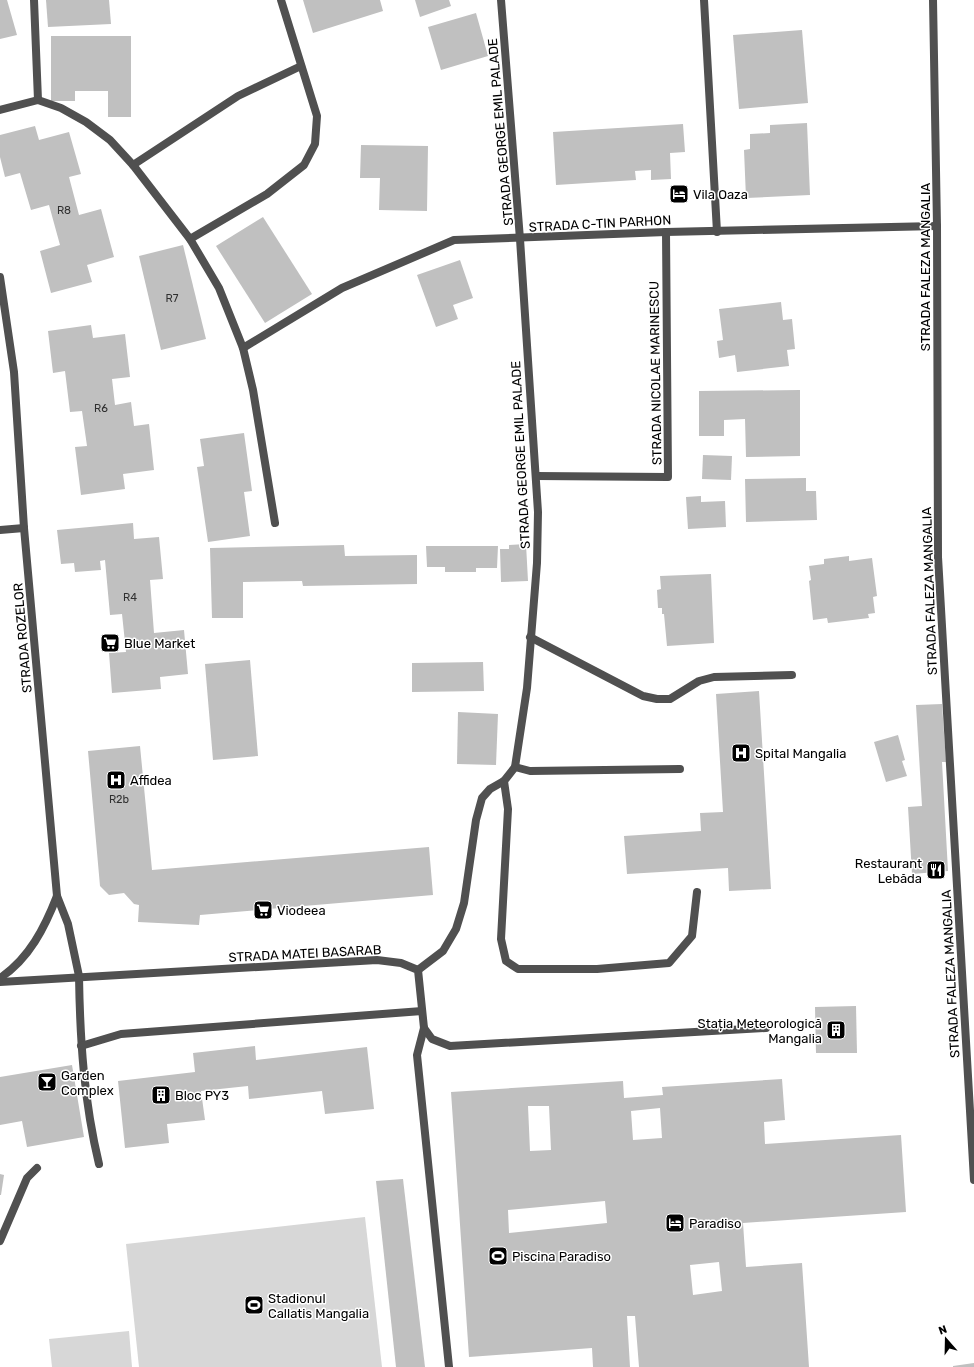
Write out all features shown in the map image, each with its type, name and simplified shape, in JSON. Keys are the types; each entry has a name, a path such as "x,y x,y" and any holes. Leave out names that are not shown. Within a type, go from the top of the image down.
{"street":[{"path":"34,0 38,100"},
{"path":"190,239 266,194 304,165 315,144 317,116 281,0"},
{"name":"STRADA GEORGE EMIL PALADE","path":"418,970 443,951 456,929 464,903 476,820 482,798 490,788 504,781 515,767 527,688 537,563 536,476 520,239 501,0"},
{"path":"704,0 717,232"},
{"name":"STRADA FALEZA MANGALIA","path":"933,0 937,226 938,557 974,1180"},
{"path":"133,165 238,96 301,66"},
{"path":"0,110 38,100 61,108 86,122 110,140 133,165 190,239 220,288 243,348 254,390 275,523"},
{"name":"STRADA C-TIN PARHON","path":"243,348 342,288 454,240 520,239 666,232 937,226"},
{"name":"STRADA NICOLAE MARINESCU","path":"536,476 668,477 666,232"},
{"name":"STRADA ROZELOR","path":"0,277 14,372 24,528 57,896 38,937 25,955 9,972 0,978"},
{"path":"0,530 24,528"},
{"path":"530,637 643,696 657,699 670,699 699,681 714,677 792,675"},
{"path":"515,767 530,771 680,769"},
{"path":"504,781 508,809 501,939 506,960 518,969 597,969 669,963 692,936 697,892"},
{"path":"57,896 68,924 79,976 81,1046 90,1130 98,1164"},
{"name":"STRADA MATEI BASARAB","path":"0,982 79,976 97,977 377,960 401,963 418,970"},
{"path":"418,970 424,1028 416,1055 449,1367"},
{"path":"81,1046 121,1034 422,1011"},
{"path":"424,1028 432,1039 450,1046 766,1028"},
{"path":"0,1241 26,1178 37,1168"}],"shaded area":[{"name":"Stadionul Callatis Mangalia","path":"365,1217 382,1367 139,1367 126,1244"},
{"path":"129,1331 132,1367 52,1367 49,1339"}],"building":[{"path":"0,0 7,0 17,35 0,39"},
{"path":"46,0 109,0 111,24 48,27"},
{"path":"303,0 380,0 383,11 313,33"},
{"path":"415,0 449,0 451,6 420,17"},
{"path":"476,13 488,56 441,70 428,27"},
{"path":"802,30 808,103 739,109 733,35"},
{"path":"51,36 131,36 131,117 108,117 108,91 75,91 75,101 51,101"},
{"path":"807,123 810,195 746,198 744,150 750,149 750,134 770,133 770,125"},
{"path":"683,124 685,152 670,153 671,179 651,180 651,170 635,171 636,180 556,185 553,132"},
{"path":"35,126 39,140 69,132 81,174 69,177 79,215 101,209 114,257 87,265 92,282 51,293 40,251 60,245 49,205 31,210 20,173 5,177 0,157 0,135"},
{"path":"361,145 428,146 427,211 379,210 380,178 360,178"},
{"path":"263,217 312,294 265,323 216,246"},
{"path":"183,245 206,339 161,350 139,256"},
{"path":"460,260 473,298 453,305 458,319 436,327 417,275"},
{"path":"781,302 783,320 792,319 795,349 787,350 789,366 737,372 735,355 719,358 717,341 723,340 719,309"},
{"path":"91,325 93,338 125,334 130,377 112,379 115,405 131,402 134,426 149,424 154,470 123,474 125,489 81,495 75,447 87,446 82,411 70,412 65,371 53,373 48,331"},
{"path":"800,390 800,456 746,457 745,419 724,420 724,436 699,436 699,391"},
{"path":"244,433 252,491 244,492 250,536 208,542 197,467 204,466 200,439"},
{"path":"703,455 732,456 731,480 702,479"},
{"path":"806,478 806,491 816,491 817,520 746,522 745,479"},
{"path":"701,496 701,502 725,501 726,527 688,529 686,497"},
{"path":"133,523 134,539 159,537 163,579 150,580 154,633 184,630 188,674 160,677 161,689 112,693 109,653 126,652 122,614 110,615 105,560 100,561 101,570 75,572 74,563 61,564 57,530"},
{"path":"526,544 528,581 501,582 500,549 509,549 509,545"},
{"path":"344,545 345,556 417,555 417,584 303,586 302,581 243,582 243,618 212,618 210,548"},
{"path":"426,546 498,546 497,568 476,568 476,572 445,572 445,567 427,567"},
{"path":"849,556 849,561 872,558 877,596 873,597 875,613 868,614 869,618 828,623 827,618 813,620 809,566 824,564 824,559"},
{"path":"711,574 714,643 667,646 664,614 662,614 662,608 658,608 657,590 661,589 660,576"},
{"path":"250,660 258,756 213,760 205,664"},
{"path":"483,662 484,691 412,692 412,663"},
{"name":"Spital Mangalia","path":"759,691 771,889 729,891 728,868 627,874 624,836 701,831 700,813 723,812 716,694"},
{"path":"942,704 946,762 942,762 948,871 912,874 908,807 922,806 916,705"},
{"path":"458,712 498,714 496,765 457,764"},
{"path":"898,735 905,760 902,761 907,776 886,782 874,742"},
{"path":"140,746 152,870 429,847 433,895 200,915 199,925 138,922 139,905 134,904 124,893 109,895 100,886 88,751"},
{"name":"Stația Meteorologică Mangalia","path":"856,1006 857,1053 816,1053 815,1007"},
{"name":"Bloc PY3","path":"255,1046 256,1060 367,1047 374,1109 325,1114 322,1091 249,1099 248,1086 201,1091 205,1120 167,1124 169,1143 125,1148 118,1081 195,1072 193,1053"},
{"path":"72,1065 84,1137 27,1147 22,1121 0,1125 0,1077"},
{"name":"Paradiso","path":"782,1079 785,1120 764,1122 765,1144 901,1135 906,1212 743,1223 746,1267 802,1263 809,1367 639,1367 635,1316 627,1316 630,1367 593,1367 592,1348 469,1357 451,1092 623,1081 624,1098 663,1095 662,1087","holes":["528,1106 549,1106 551,1150 530,1151","660,1108 662,1138 633,1140 631,1111","605,1201 607,1223 509,1233 508,1210","719,1262 722,1291 693,1295 690,1265"]},
{"path":"0,1174 4,1175 1,1195 0,1195"},
{"path":"403,1179 425,1367 396,1367 376,1181"},
{"path":"974,1363 974,1367 953,1367 953,1366"}],"place":[{"name":"Vila Oaza","path":"679,194"},
{"name":"Blue Market","path":"110,643"},
{"name":"Spital Mangalia","path":"741,753"},
{"name":"Affidea","path":"116,780"},
{"name":"Restaurant Lebăda","path":"936,870"},
{"name":"Viodeea","path":"263,910"},
{"name":"Stația Meteorologică Mangalia","path":"836,1030"},
{"name":"Garden Complex","path":"47,1082"},
{"name":"Bloc PY3","path":"161,1095"},
{"name":"Paradiso","path":"675,1223"},
{"name":"Piscina Paradiso","path":"498,1256"},
{"name":"Stadionul Callatis Mangalia","path":"254,1305"}]}
